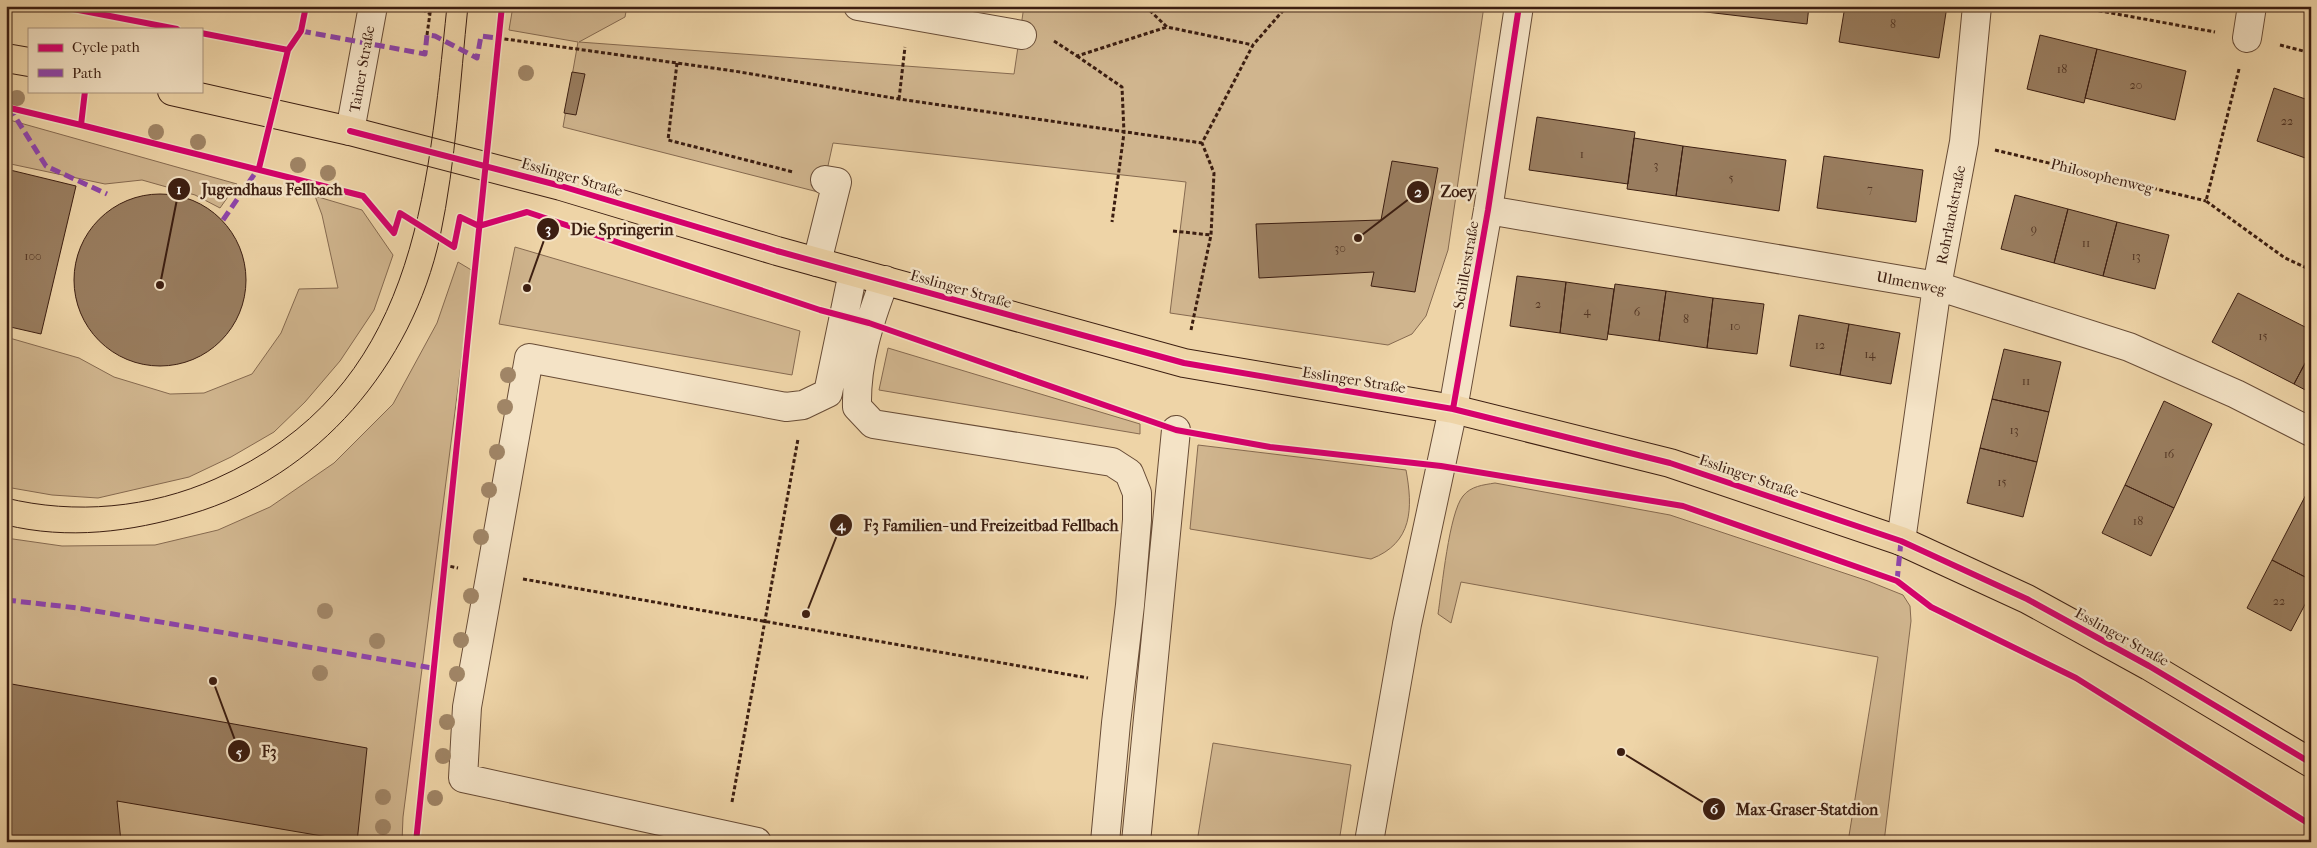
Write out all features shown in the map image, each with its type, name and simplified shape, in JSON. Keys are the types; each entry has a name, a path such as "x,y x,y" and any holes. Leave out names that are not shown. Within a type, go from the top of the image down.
{"main road":[{"path":"6,58 28,62"},
{"name":"Esslinger Straße","path":"176,92 350,131 562,186 853,272 1184,363 1453,409 1670,463 1901,541 2027,600 2141,661 2311,764"}],"street":[{"name":"Tainer Straße","path":"350,131 373,6"},
{"path":"858,6 1022,35"},
{"name":"Schillerstraße","path":"1368,842 1407,624 1453,409 1488,210 1519,6"},
{"name":"Rohrlandstraße","path":"1901,541 1937,286 1964,142 1977,6"},
{"path":"2247,38 2252,6"},
{"path":"818,262 837,182 825,180"},
{"name":"Ulmenweg","path":"1488,210 1937,286 2129,347 2236,394 2311,432"},
{"path":"853,272 859,366 857,407 873,424 1112,462 1129,473 1137,493 1137,520 1106,842"},
{"path":"757,842 726,837 463,778 467,707 529,358 786,407 804,405 828,393 856,320 884,280"},
{"path":"1136,842 1176,430"}],"path":[{"path":"417,6 430,14"},
{"path":"427,35 431,6"},
{"path":"1145,6 1168,27"},
{"path":"1195,312 1211,235 1214,173 1202,143 1253,45 1287,6"},
{"path":"2073,6 2247,38 2206,201"},
{"path":"899,99 908,16"},
{"path":"1077,56 1168,27 1253,45"},
{"path":"1022,35 1052,40 1122,87 1124,133 1112,222"},
{"path":"498,38 677,63 899,99 1202,143"},
{"path":"677,63 668,140 825,180"},
{"path":"565,224 856,320 1176,430 1270,447 1441,466"},
{"path":"1173,230 1211,235"},
{"path":"726,837 804,405"},
{"path":"444,565 1120,684"},
{"path":"416,842 432,668"}],"shaded area":[{"path":"513,6 627,6 625,17 579,42 1014,74 1024,6 1484,6 1448,250 1426,316 1412,334 1388,345 1170,313 1186,182 833,143 822,193 563,127 578,42 509,30"},
{"path":"6,119 237,184 220,208 195,195 142,180 105,184 6,163"},
{"path":"315,196 362,210 393,255 374,310 340,361 305,402 274,432 231,457 189,477 98,498 52,495 6,487 6,337 79,358 114,377 170,394 204,393 252,374 281,333 299,289 338,288 322,215"},
{"path":"515,247 800,331 792,375 499,324"},
{"path":"458,262 473,271 403,817 402,842 6,842 6,538 62,546 155,545 218,530 270,507 334,463 393,404 437,323"},
{"path":"888,348 1140,424 1140,434 879,390"},
{"path":"1198,445 1406,470 1409,498 1407,523 1395,544 1371,559 1190,529"},
{"path":"1495,483 1670,515 1868,581 1903,595 1910,606 1911,621 1884,842 1848,842 1878,657 1461,582 1451,623 1438,614 1450,534 1458,505 1463,496 1470,490 1478,486"},
{"path":"1213,743 1351,765 1339,842 1197,842"}],"building":[{"path":"1619,6 1655,6 1654,11"},
{"path":"1665,6 1706,6 1706,12"},
{"path":"1706,6 1809,6 1807,24 1706,12"},
{"path":"1845,6 1947,6 1939,58 1839,42"},
{"path":"2040,35 2097,49 2084,103 2027,89"},
{"path":"2097,49 2186,71 2175,120 2085,98"},
{"path":"572,72 585,74 576,115 564,113"},
{"path":"2274,88 2311,101 2311,160 2257,141"},
{"path":"1537,117 1635,132 1628,184 1529,170"},
{"path":"1634,138 1683,146 1676,196 1627,189"},
{"path":"1683,146 1786,160 1779,211 1676,196"},
{"path":"1824,156 1923,170 1916,222 1817,208"},
{"path":"1392,161 1438,168 1415,292 1371,286 1374,272 1259,278 1256,224 1381,220"},
{"path":"6,169 76,186 41,334 6,326"},
{"path":"168,194 177,195 201,204 215,213 227,225 240,247 245,263 245,297 240,313 227,335 215,347 193,360 177,365 152,366 143,365 119,356 105,347 93,335 80,313 75,297 74,272 75,263 84,239 93,225 105,213 127,200 143,195"},
{"path":"2015,195 2068,209 2054,263 2001,249"},
{"path":"2068,209 2117,222 2103,276 2054,263"},
{"path":"2117,222 2169,235 2155,289 2103,276"},
{"path":"1517,276 1566,282 1560,333 1510,326"},
{"path":"1566,282 1614,289 1607,340 1560,333"},
{"path":"1615,284 1666,291 1659,341 1608,334"},
{"path":"1666,291 1713,298 1707,348 1659,341"},
{"path":"2238,293 2311,330 2311,352 2294,384 2212,342"},
{"path":"1713,298 1764,304 1757,354 1707,348"},
{"path":"1799,315 1849,324 1840,375 1790,366"},
{"path":"1849,324 1900,333 1891,384 1840,375"},
{"path":"2004,349 2061,362 2049,412 1992,399"},
{"path":"2311,352 2311,393 2294,384"},
{"path":"1992,399 2049,412 2037,462 1980,448"},
{"path":"2164,401 2212,424 2174,508 2125,485"},
{"path":"1980,448 2037,462 2023,517 1967,503"},
{"path":"2125,485 2174,508 2151,556 2102,533"},
{"path":"2311,485 2311,580 2272,560"},
{"path":"2272,560 2311,580 2311,593 2291,631 2247,608"},
{"path":"6,683 367,748 357,842 117,801 121,842 6,842"}],"tram line":[{"path":"6,498 32,503 85,507 112,506 165,497 215,479 282,441 333,395 371,341 399,281 418,217 431,148 447,6"},
{"path":"6,525 29,530 53,532 99,532 146,525 191,514 237,497 280,473 318,444 353,410 382,371 407,329 426,284 440,237 454,151 468,6"}],"marked path":[{"path":"301,31 425,54 427,35 435,36 477,58 481,36 498,38"},
{"path":"9,107 46,166 107,194"},
{"path":"223,220 260,166"},
{"path":"1897,581 1901,541"},
{"path":"6,600 78,608 432,668 433,663"}],"cycle path":[{"path":"58,6 172,28"},
{"path":"259,168 288,50 301,31 306,6"},
{"path":"416,842 502,6"},
{"path":"1453,409 1488,210 1519,6"},
{"path":"202,33 288,50"},
{"path":"85,92 81,125 363,196 394,233 400,213 454,247 460,217 479,226 527,212 820,310 869,323 1176,430 1270,447 1441,466 1683,506 1897,581 1931,607 2076,678 2311,825"},
{"path":"6,107 81,125"},
{"path":"350,131 561,186 777,251 1184,363 1453,409 1670,463 1901,541 2027,599 2149,666 2311,763"}],"place":[{"name":"Zoey","path":"1358,238"},
{"name":"Jugendhaus Fellbach","path":"160,285"},
{"name":"Die Springerin","path":"527,288"},
{"name":"F3 Familien- und Freizeitbad Fellbach","path":"806,614"},
{"name":"F3","path":"213,681"},
{"name":"Max-Graser-Statdion","path":"1621,752"}]}
